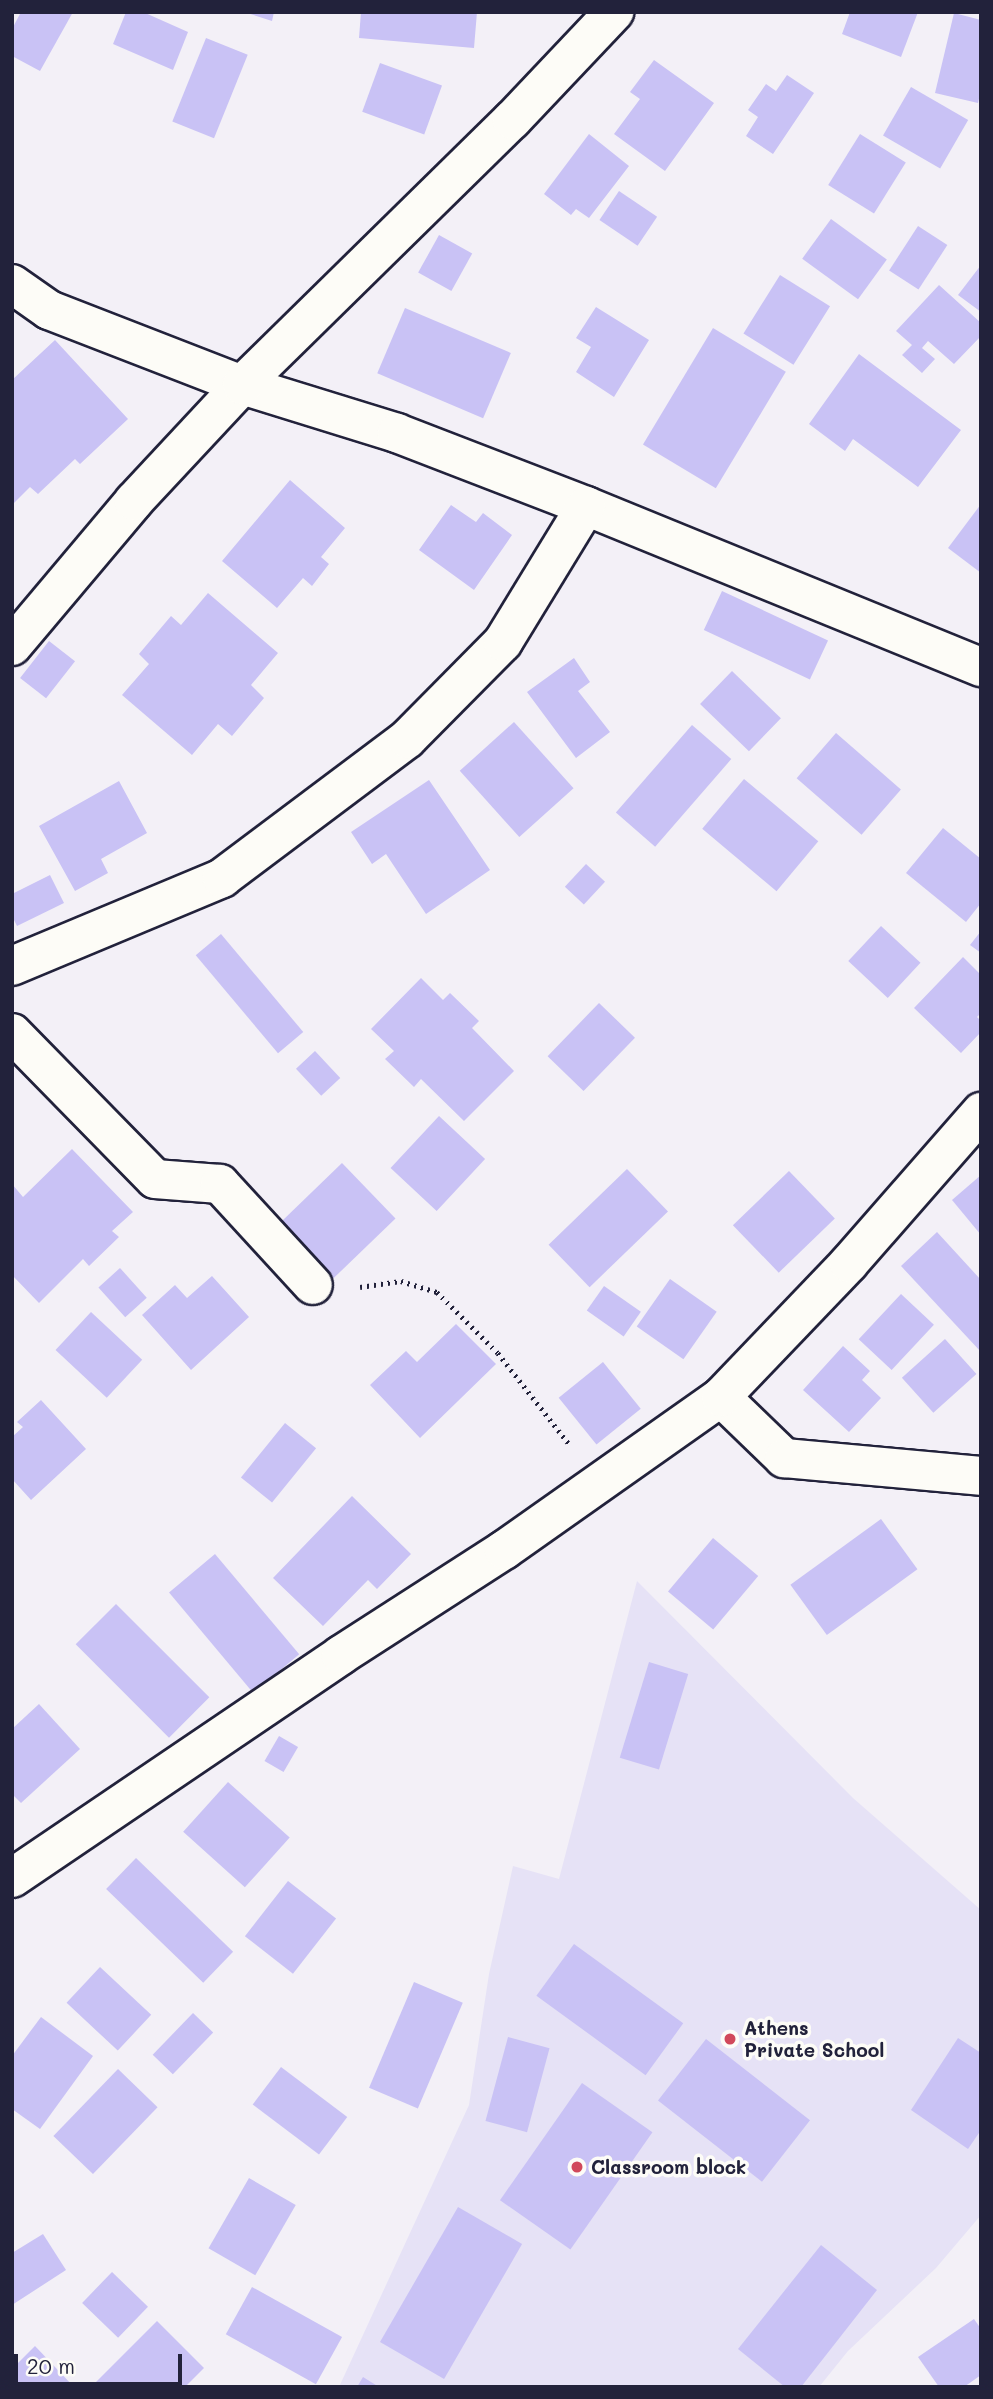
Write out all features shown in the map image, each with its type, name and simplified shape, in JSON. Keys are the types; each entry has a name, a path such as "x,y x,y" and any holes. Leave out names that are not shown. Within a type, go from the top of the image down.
{"street":[{"path":"12,646 134,501 242,385 512,120 614,12"},
{"path":"12,284 49,310 242,385 397,433 586,506 981,667"},
{"path":"12,966 222,878 407,739 503,642 586,506"},
{"path":"12,1033 155,1180 220,1184 313,1285"},
{"path":"12,1878 600,1484 721,1397 849,1263 981,1112"},
{"path":"721,1397 783,1458 981,1476"}],"path":[{"path":"313,1285 342,1294 368,1284 401,1281 437,1292 498,1353 600,1484"}],"shaded area":[{"name":"Athens Private School","path":"637,1581 853,1798 981,1910 981,2215 936,2268 848,2351 819,2387 339,2387 469,2105 489,1974 513,1866 559,1879"}],"building":[{"path":"21,12 73,12 40,71 12,56 12,29"},
{"path":"126,12 143,12 188,32 173,70 113,44"},
{"path":"244,12 274,12 272,21"},
{"path":"361,12 477,12 474,48 359,38"},
{"path":"850,12 918,12 901,57 842,34"},
{"path":"954,13 981,20 981,90 978,103 935,93"},
{"path":"206,38 248,55 214,138 172,121"},
{"path":"654,60 714,103 665,171 614,134 640,99 630,92"},
{"path":"380,63 442,86 424,134 362,112"},
{"path":"787,75 814,93 773,154 746,136 758,117 748,110 766,84 776,91"},
{"path":"911,87 968,120 940,168 883,135"},
{"path":"589,134 629,166 589,218 576,209 571,215 544,194"},
{"path":"860,134 906,163 874,213 828,185"},
{"path":"619,191 657,217 638,246 599,220"},
{"path":"831,219 887,260 858,299 802,259"},
{"path":"918,226 947,245 918,290 889,270"},
{"path":"439,235 472,253 451,291 418,273"},
{"path":"981,265 981,312 958,295"},
{"path":"780,275 830,306 793,365 743,334"},
{"path":"939,285 981,323 981,336 954,364 928,341 922,348 935,359 922,373 902,355 912,345 896,331"},
{"path":"596,307 649,340 614,397 576,372 591,347 576,338"},
{"path":"405,308 511,353 483,418 377,373"},
{"path":"713,328 786,372 716,488 643,445"},
{"path":"55,340 128,419 80,464 75,459 38,494 30,487 12,505 12,380"},
{"path":"859,354 961,430 918,487 853,439 845,451 809,424"},
{"path":"290,480 345,528 321,557 329,564 312,586 303,578 277,608 222,561"},
{"path":"981,504 981,573 948,548"},
{"path":"451,505 476,522 483,513 512,535 474,590 419,550"},
{"path":"722,591 828,640 810,679 704,630"},
{"path":"208,593 278,653 251,685 264,698 232,736 218,724 192,755 122,695 149,664 139,654 171,616 181,625"},
{"path":"49,641 75,661 46,698 20,678"},
{"path":"574,658 590,682 578,691 610,732 576,758 527,692"},
{"path":"732,671 781,718 749,751 700,704"},
{"path":"514,722 574,788 519,837 460,771"},
{"path":"692,725 731,759 655,847 616,813"},
{"path":"836,733 901,789 862,835 797,778"},
{"path":"744,779 818,841 777,891 702,829"},
{"path":"429,780 490,870 426,914 386,854 372,864 351,832"},
{"path":"119,781 147,833 101,859 108,873 75,891 39,826"},
{"path":"943,828 981,859 981,903 966,922 906,873"},
{"path":"586,864 605,882 584,904 565,887"},
{"path":"50,875 64,903 17,926 12,916 12,894"},
{"path":"881,926 920,963 888,998 848,961"},
{"path":"981,931 981,953 970,945"},
{"path":"221,934 303,1032 278,1053 196,955"},
{"path":"963,957 981,975 981,1013 977,1017 981,1021 981,1032 961,1053 914,1008"},
{"path":"421,978 443,1000 450,993 479,1021 472,1028 514,1071 464,1121 421,1079 414,1087 385,1059 394,1051 371,1029"},
{"path":"599,1003 635,1038 584,1091 548,1056"},
{"path":"315,1051 340,1078 321,1096 296,1069"},
{"path":"439,1116 485,1159 437,1211 391,1168"},
{"path":"72,1149 133,1212 112,1231 119,1237 89,1266 83,1259 39,1303 12,1275 12,1184 23,1197"},
{"path":"342,1163 395,1218 333,1279 279,1223"},
{"path":"627,1169 668,1211 590,1287 549,1245"},
{"path":"789,1171 835,1218 779,1273 733,1225"},
{"path":"981,1175 981,1235 952,1200"},
{"path":"937,1232 981,1280 981,1352 901,1266"},
{"path":"120,1268 147,1298 125,1317 98,1287"},
{"path":"212,1276 249,1317 191,1370 142,1315 175,1285 187,1298"},
{"path":"670,1279 717,1312 683,1359 637,1327"},
{"path":"604,1286 641,1312 624,1336 587,1311"},
{"path":"901,1294 934,1325 892,1370 859,1339"},
{"path":"91,1312 142,1360 107,1398 56,1350"},
{"path":"456,1324 496,1364 420,1438 370,1385 406,1351 417,1362"},
{"path":"945,1339 976,1374 933,1413 902,1378"},
{"path":"843,1346 870,1371 862,1380 881,1398 849,1432 803,1390"},
{"path":"603,1362 641,1409 596,1445 559,1398"},
{"path":"41,1400 86,1449 31,1500 12,1479 12,1437 23,1427 17,1422"},
{"path":"285,1423 316,1448 272,1503 241,1477"},
{"path":"352,1496 411,1554 377,1589 368,1580 323,1626 273,1578"},
{"path":"881,1519 917,1569 827,1635 790,1585"},
{"path":"713,1538 758,1576 713,1630 668,1592"},
{"path":"215,1554 299,1654 253,1693 169,1593"},
{"path":"116,1604 209,1697 169,1738 76,1644"},
{"path":"649,1662 688,1674 659,1770 620,1758"},
{"path":"39,1704 80,1749 21,1803 12,1794 12,1729"},
{"path":"279,1736 298,1747 284,1772 264,1761"},
{"path":"228,1782 290,1838 245,1887 183,1832"},
{"path":"136,1858 233,1952 203,1983 106,1889"},
{"path":"288,1881 336,1919 293,1974 245,1936"},
{"path":"574,1944 683,2023 646,2075 536,1996"},
{"path":"100,1967 151,2015 118,2051 67,2003"},
{"path":"414,1982 463,2003 418,2109 369,2088"},
{"path":"193,2013 213,2032 173,2074 153,2055"},
{"path":"41,2017 93,2056 40,2129 12,2109 12,2056"},
{"path":"508,2037 550,2048 527,2132 485,2121"},
{"path":"958,2038 981,2053 981,2130 968,2149 911,2110"},
{"name":"Classroom block","path":"706,2039 810,2120 762,2182 658,2100"},
{"path":"281,2067 347,2117 319,2154 253,2105"},
{"path":"118,2069 158,2107 93,2174 53,2136"},
{"name":"Classroom block","path":"582,2083 652,2132 570,2249 500,2200"},
{"path":"249,2178 296,2205 255,2275 208,2248"},
{"path":"458,2207 522,2244 444,2379 380,2342"},
{"path":"43,2234 66,2270 12,2305 12,2253"},
{"path":"821,2245 877,2290 801,2387 785,2387 738,2349"},
{"path":"112,2272 148,2307 118,2338 82,2303"},
{"path":"252,2287 342,2337 316,2384 226,2334"},
{"path":"974,2319 981,2329 981,2375 964,2387 939,2387 918,2357"},
{"path":"157,2321 204,2368 185,2387 101,2387 96,2382"},
{"path":"35,2346 74,2387 12,2387 12,2369"},
{"path":"363,2377 379,2387 357,2387"}],"place":[{"name":"Athens Private School","path":"730,2039"},
{"name":"Classroom block","path":"577,2167"}]}
